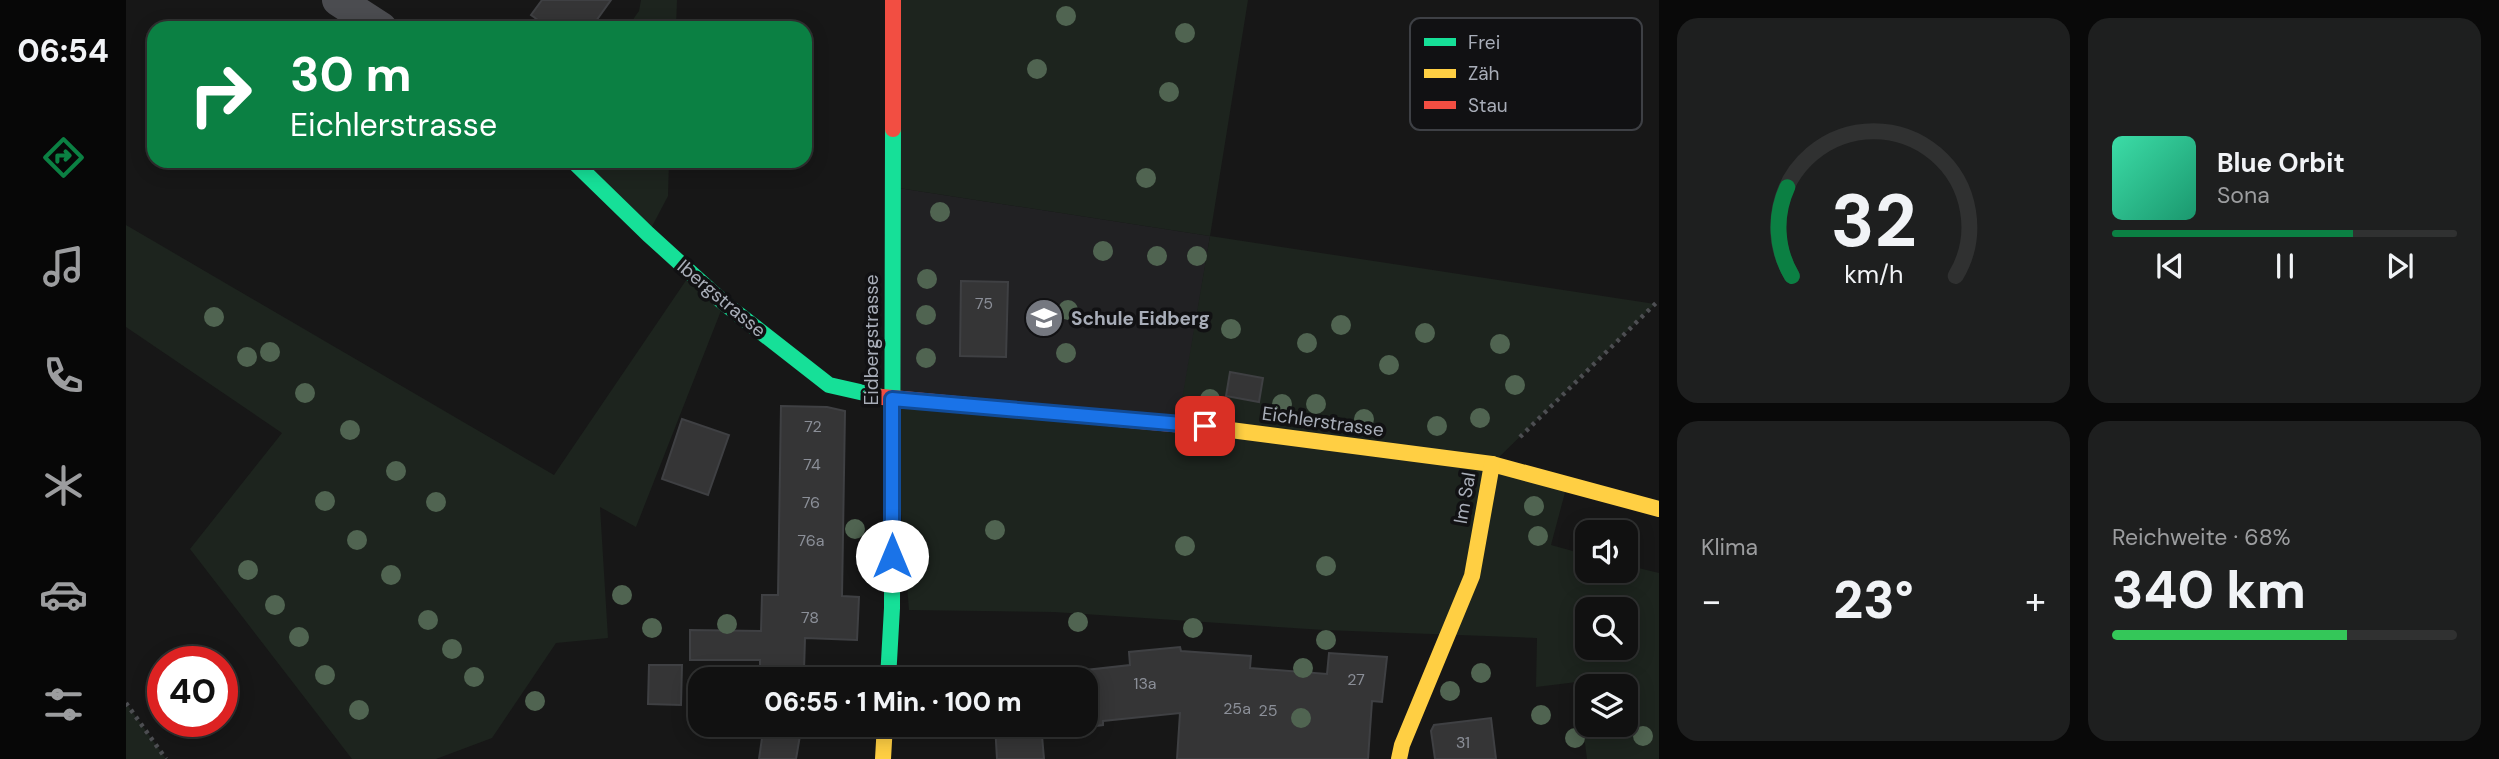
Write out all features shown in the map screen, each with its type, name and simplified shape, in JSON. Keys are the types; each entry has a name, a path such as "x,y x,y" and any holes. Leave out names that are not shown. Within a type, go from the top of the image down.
{"street":[{"path":"338,0 370,21"},
{"name":"Eidbergstrasse","path":"889,667 892,608 893,0"},
{"name":"Ibergstrasse","path":"580,168 724,303 830,385 892,399"},
{"name":"Eichlerstrasse","path":"892,399 1179,423 1492,464 1659,509"},
{"name":"Im Sal","path":"1399,759 1472,576 1492,464"},
{"path":"883,759 884,737"}],"path":[{"name":"Im Sal","path":"1492,464 1659,300"},
{"path":"126,703 166,759"}],"shaded area":[{"path":"641,0 677,0 676,21 632,21 639,11"},
{"path":"893,0 1248,0 1210,236 892,187"},
{"path":"580,168 669,168 668,196 648,234"},
{"name":"Schule Eidberg","path":"892,187 1210,236 1179,423 892,399"},
{"path":"126,225 554,475 691,273 724,303 636,527 600,507 608,638 556,643 492,738 436,759 352,759 190,549 282,433 126,327"},
{"path":"1210,236 1655,304 1492,464 1567,485 1551,545 1575,552 1575,583 1638,583 1638,568 1659,573 1659,759 1587,759 1584,737 1638,737 1638,674 1575,674 1575,682 1536,687 1537,638 1324,630 1054,612 909,610 892,399 1178,423"},
{"path":"126,703 147,732 147,737 150,737 166,759 126,759"}],"building":[{"path":"542,0 611,0 596,21 539,21 531,15"},
{"path":"961,281 1008,282 1006,357 960,356"},
{"path":"1230,372 1263,378 1259,402 1226,396"},
{"path":"781,406 827,407 845,411 842,596 859,597 857,640 805,638 804,667 760,667 760,660 690,660 690,630 761,631 762,595 778,595"},
{"path":"682,419 729,435 708,495 662,479"},
{"path":"1180,647 1181,651 1251,656 1250,668 1327,674 1329,653 1387,657 1382,702 1372,701 1368,759 1177,759 1180,713 1103,721 1103,725 1098,726 1098,669 1130,665 1129,652"},
{"path":"649,665 682,665 681,705 648,704"},
{"path":"1491,718 1496,759 1435,759 1431,731 1434,725"},
{"path":"762,737 800,737 796,759 759,759"},
{"path":"996,737 1042,737 1044,759 997,759"}],"traffic: fast":[{"path":"889,667 892,608 893,129"},
{"path":"580,168 724,303 829,385 882,397"}],"traffic: slow":[{"path":"1215,428 1492,464 1659,509"},
{"path":"1399,759 1402,745 1472,576 1492,464"},
{"path":"883,759 884,737"}],"traffic: jam":[{"path":"893,0 893,129"},
{"path":"882,397 1215,428"}],"place":[{"name":"Schule Eidberg","path":"1044,318"}],"route":[{"path":"892,556 892,399 1205,426"}]}
